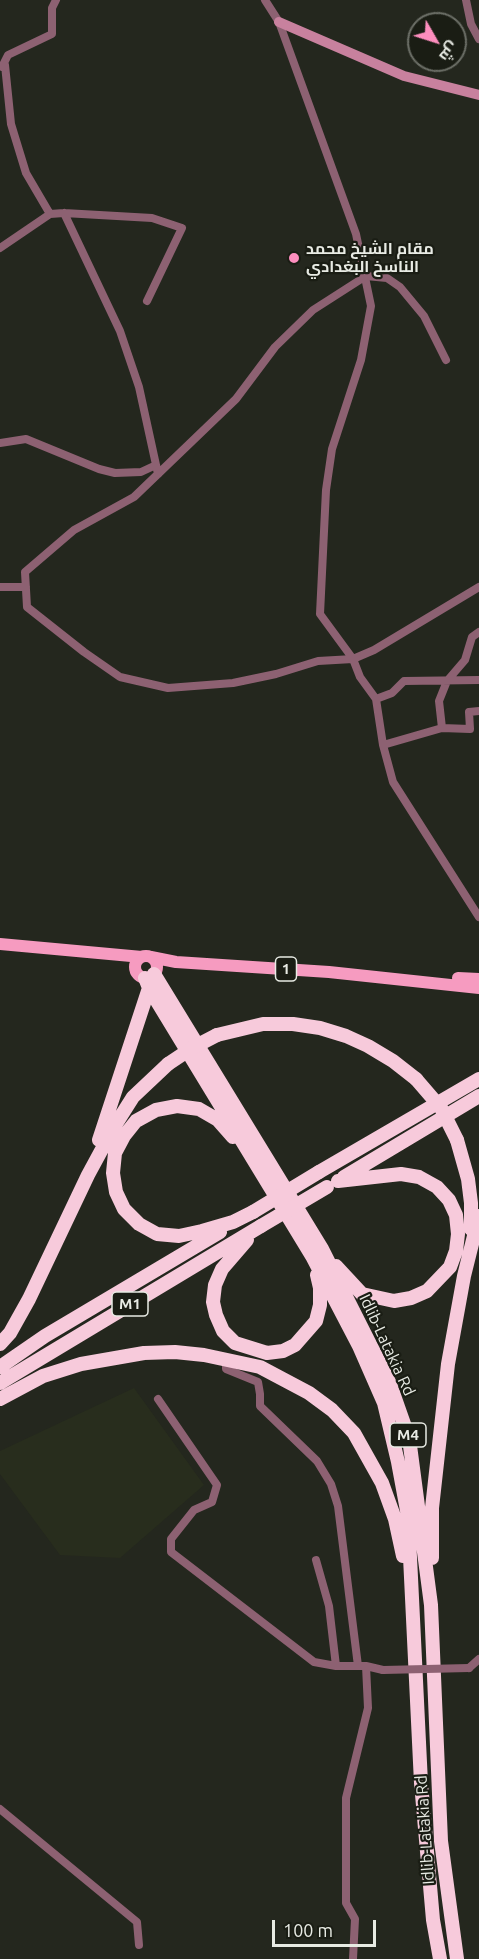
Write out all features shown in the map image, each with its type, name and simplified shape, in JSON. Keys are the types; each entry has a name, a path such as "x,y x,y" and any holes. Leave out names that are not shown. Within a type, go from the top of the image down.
{"highway":[{"path":"88,1175 148,976"},
{"name":"Idlib-Latakia Rd","path":"148,976 265,1176 317,1252 384,1403 408,1516 421,1783 432,1920 440,1959"},
{"name":"Idlib-Latakia Rd","path":"148,976 317,1252 390,1384 409,1438 431,1605 441,1841 456,1959"},
{"path":"0,1344 10,1333 30,1299 88,1175 114,1127 133,1097 168,1064 217,1035 263,1024 294,1024 320,1028 346,1036 393,1061 416,1079 441,1108 457,1140 468,1179 471,1203 471,1226 464,1276 442,1406 432,1508 431,1605"},
{"name":"M1","path":"0,1366 45,1336 479,1079"},
{"name":"M1","path":"0,1383 479,1096"},
{"path":"253,1212 233,1222 202,1231 179,1236 158,1234 139,1224 124,1209 114,1182 115,1153 123,1136 136,1121 156,1110 177,1106 199,1109 218,1120 265,1176"},
{"path":"317,1252 362,1294 394,1300 411,1298 427,1291 450,1267 456,1251 458,1234 456,1215 448,1200 437,1187 419,1177 401,1174 332,1184"},
{"path":"464,1276 479,1216"},
{"path":"261,1226 222,1269 214,1285 213,1302 216,1315 223,1331 235,1343 267,1353 283,1351 304,1337 316,1321 321,1305 317,1252"},
{"path":"0,1399 43,1376 111,1357 144,1353 175,1352 226,1359 260,1367 285,1378 332,1410 354,1433 382,1483 396,1519 413,1610"}],"main road":[{"name":"1","path":"0,944 146,957 176,962 397,979 479,988"},
{"path":"118,956 148,976"},
{"path":"146,957 156,963 148,976 136,964 146,957"},
{"name":"1","path":"148,976 176,962"},
{"name":"1","path":"397,979 415,975 479,980"}],"street":[{"path":"50,214 26,173 11,124 2,67 9,55 52,33 52,8 56,0"},
{"path":"265,0 279,22 356,234 371,306 363,350 332,449 326,490 320,614 353,659 360,677 376,699 383,745 393,782 479,917"},
{"path":"466,0 471,24 479,39"},
{"path":"279,22 404,76 479,95"},
{"path":"64,213 120,331 139,387 158,474"},
{"path":"0,248 50,214 152,218 182,228 147,301"},
{"path":"446,360 424,316 400,287 387,278 366,276 313,310 275,347 236,399 134,496 74,530 25,572 27,607 120,677 168,688 233,683 276,674 318,661 353,659 374,650 479,587"},
{"path":"0,443 26,439 99,469 115,473 141,472 156,465"},
{"path":"0,587 26,587"},
{"path":"442,728 439,701 447,681 465,660 472,637 479,632"},
{"path":"376,699 392,693 404,681 479,680"},
{"path":"383,745 442,728 470,729 469,712 479,711"},
{"path":"226,1359 226,1369 258,1382 260,1406 317,1461 331,1484 339,1506 368,1708 346,1798 346,1903 355,1919 353,1959"},
{"path":"159,1399 217,1485 213,1502 194,1510 171,1539 171,1552 314,1662 383,1670 469,1668 479,1659"},
{"path":"316,1560 329,1606 336,1666"},
{"path":"0,1809 137,1922 139,1945"}],"shaded area":[{"path":"134,1388 204,1485 120,1558 60,1555 0,1474 0,1451"}],"place":[{"name":"مقام الشيخ محمد الناسخ البغدادي","path":"294,258"}]}
